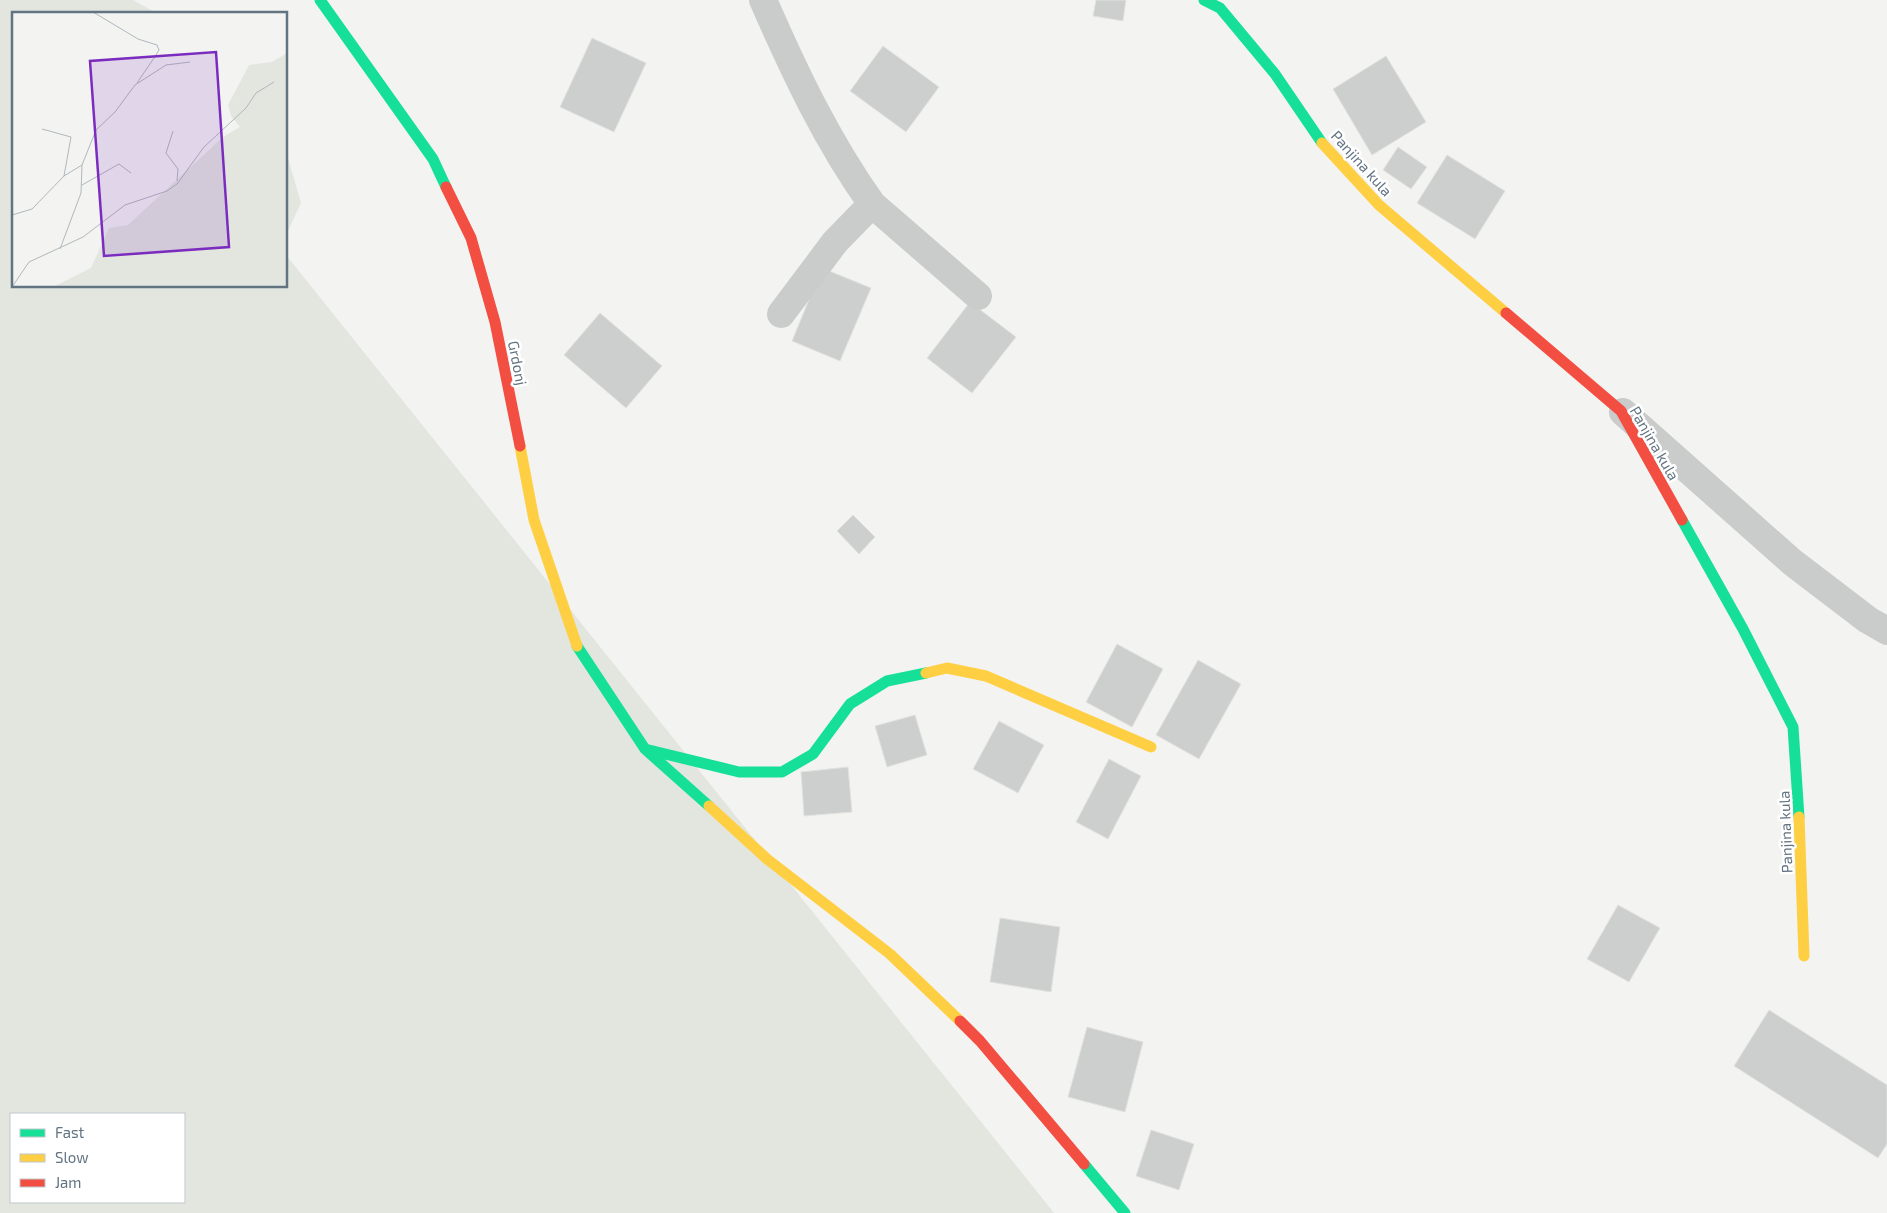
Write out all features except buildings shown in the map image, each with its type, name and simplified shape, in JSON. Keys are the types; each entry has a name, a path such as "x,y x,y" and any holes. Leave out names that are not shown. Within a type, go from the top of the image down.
{"street":[{"name":"Grdonj","path":"320,0 433,160 471,238 495,322 534,520 578,649 646,749 767,859 897,961 980,1041 1125,1213"},
{"path":"763,0 793,68 846,166 872,204 978,296"},
{"name":"Panjina kula","path":"1204,0 1220,8 1275,74 1324,146 1379,205 1621,411 1744,629 1793,727 1798,780 1804,956"},
{"path":"781,314 835,242 872,204"},
{"path":"1621,411 1792,562 1868,620 1887,632"},
{"path":"646,749 739,772 782,772 813,754 850,704 872,690 887,681 947,668 986,676 1151,747"}],"shaded area":[{"path":"0,0 133,0 154,12 12,12 12,288 288,288 288,257 1054,1213 0,1213"},
{"path":"288,158 301,203 288,231"}],"traffic: fast":[{"path":"320,0 433,159 446,187"},
{"path":"1204,0 1220,8 1275,74 1322,143"},
{"path":"1682,520 1743,629 1793,727 1799,817"},
{"path":"577,646 645,749 709,806"},
{"path":"649,750 739,772 782,772 813,754 850,704 887,681 926,673"},
{"path":"1084,1164 1125,1213"}],"traffic: slow":[{"path":"1322,143 1379,205 1506,313"},
{"path":"520,446 534,520 577,646"},
{"path":"926,673 947,668 986,676 1151,747"},
{"path":"709,806 767,859 890,954 960,1021"},
{"path":"1799,817 1804,956"}],"traffic: jam":[{"path":"446,187 471,238 495,322 520,446"},
{"path":"1506,313 1621,411 1682,520"},
{"path":"960,1021 980,1041 1084,1164"}]}
